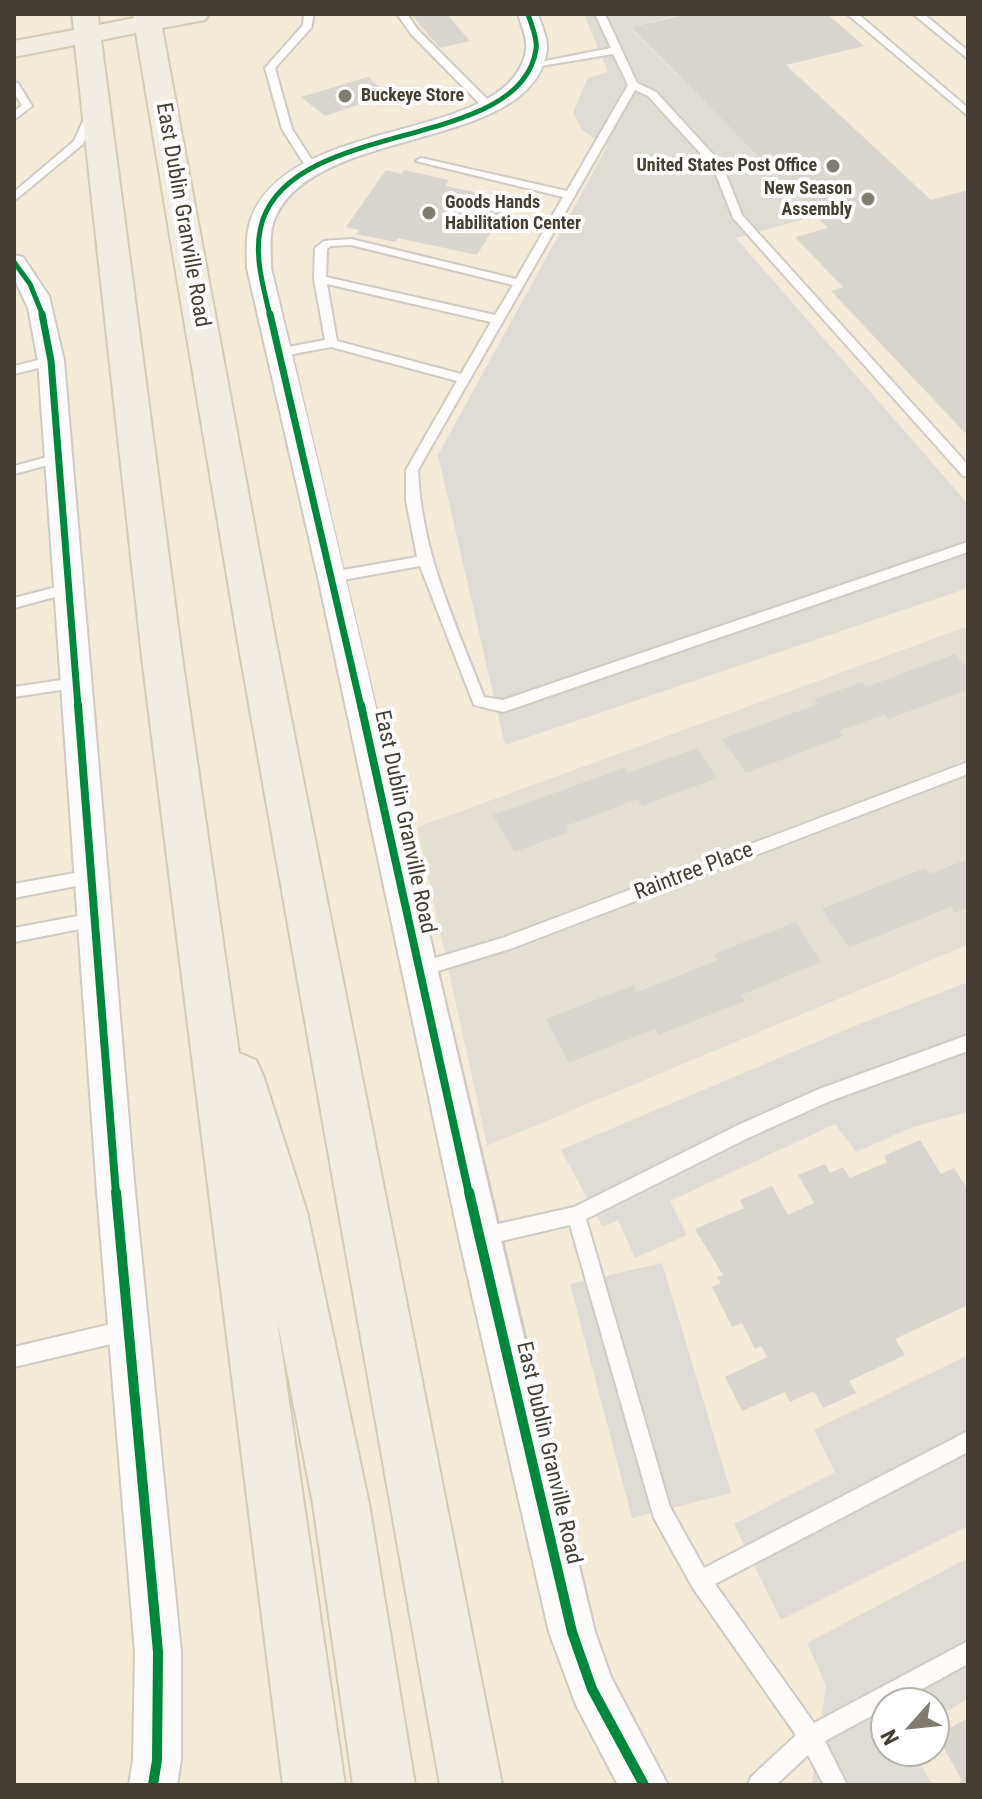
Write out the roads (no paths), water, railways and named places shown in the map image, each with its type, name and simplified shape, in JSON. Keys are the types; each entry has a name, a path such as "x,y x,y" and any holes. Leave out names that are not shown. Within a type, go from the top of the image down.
{"main road":[{"path":"14,29 196,14"},
{"name":"East Dublin Granville Road","path":"147,18 259,658 471,1785"},
{"path":"14,49 86,21"},
{"path":"86,21 162,657 314,1785"},
{"path":"203,959 282,1212 341,1504 384,1785"}],"street":[{"path":"528,14 539,39 535,64"},
{"name":"East Dublin Granville Road","path":"535,64 521,82 489,107 460,119 338,154 312,168 276,197 264,216 259,238 259,268 332,577 479,1238 572,1632 592,1689 644,1785"},
{"path":"14,262 33,285 46,321 51,361 94,920 158,1652 157,1760 153,1785"}],"lane":[{"path":"309,14 308,26 270,68 287,129 312,168"},
{"path":"402,14 414,32 489,107"},
{"path":"600,14 633,85 652,94 718,166 737,216 968,473"},
{"path":"852,14 968,113"},
{"path":"918,14 968,56"},
{"path":"535,64 617,50"},
{"path":"14,85 27,106 14,117"},
{"path":"633,85 412,470 411,492 425,560 479,701 503,706 968,547"},
{"path":"14,198 79,142 97,99"},
{"path":"421,161 570,195"},
{"path":"331,343 320,279 321,248 328,243 351,242 519,283"},
{"path":"320,279 499,320"},
{"path":"277,353 331,343 465,379"},
{"path":"14,370 51,361"},
{"path":"14,470 58,458"},
{"path":"332,577 425,560"},
{"path":"14,603 68,589"},
{"path":"14,692 75,683"},
{"name":"Raintree Place","path":"418,970 504,944 968,768"},
{"path":"14,891 91,877"},
{"path":"14,935 94,920"},
{"path":"479,1238 576,1215 742,1132 825,1095 968,1043"},
{"path":"576,1215 661,1511 700,1581 811,1737 836,1785"},
{"path":"14,1357 128,1330"},
{"path":"700,1581 968,1441"},
{"path":"759,1785 811,1737 968,1652"}],"place":[{"name":"Buckeye Store","path":"345,96"},
{"name":"United States Post Office","path":"833,166"},
{"name":"New Season Assembly","path":"868,199"},
{"name":"Goods Hands Habilitation Center","path":"429,213"}]}
